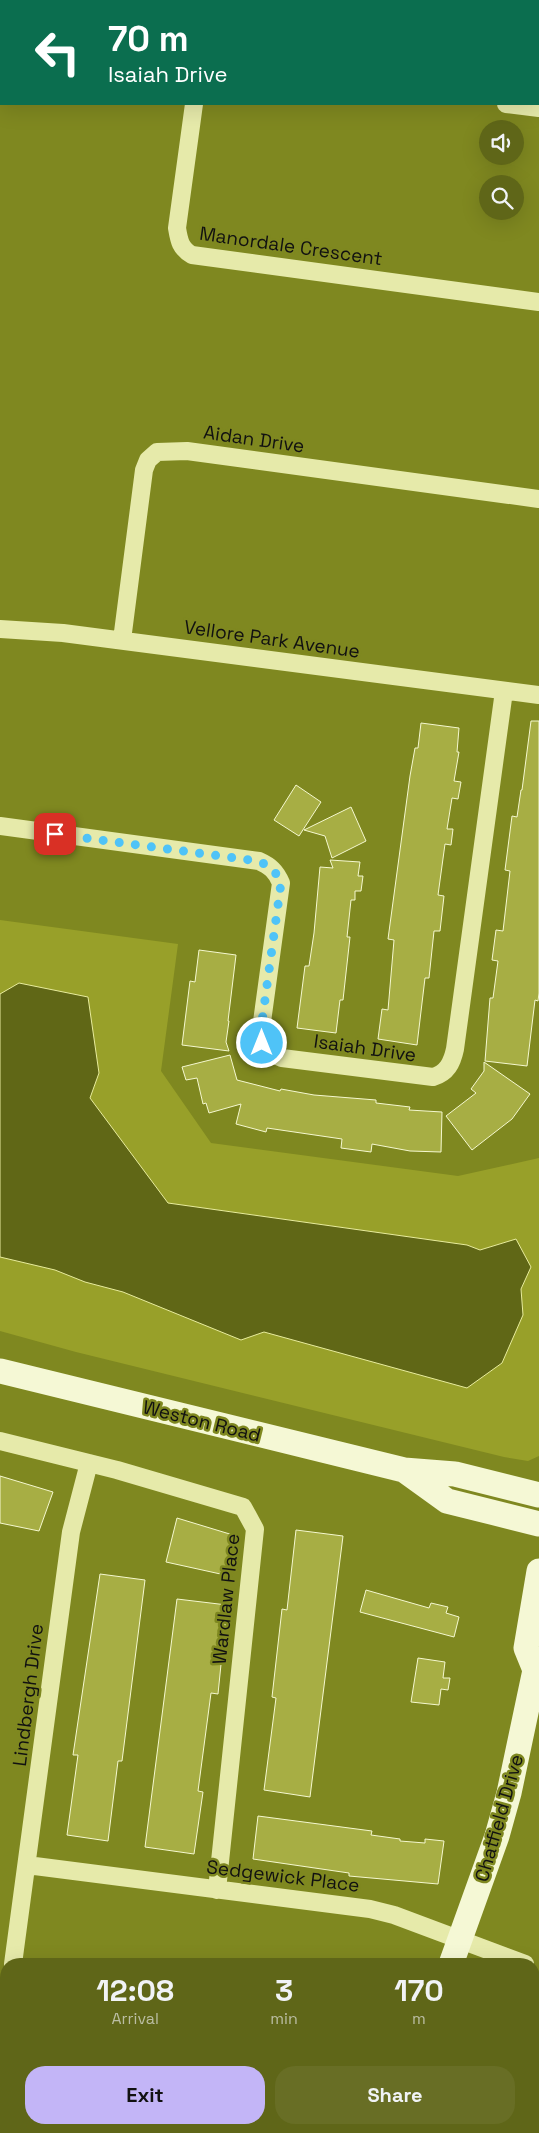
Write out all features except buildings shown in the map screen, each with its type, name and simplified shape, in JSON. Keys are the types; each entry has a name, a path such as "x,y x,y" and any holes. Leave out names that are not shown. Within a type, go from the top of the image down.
{"main road":[{"name":"Weston Road","path":"0,1371 404,1470 455,1474 539,1495"},
{"name":"Weston Road","path":"404,1470 447,1501 539,1524"},
{"name":"Chatfield Drive","path":"454,1958 498,1836 510,1793 537,1668 526,1648 539,1571"}],"street":[{"name":"Manordale Crescent","path":"194,105 178,228 183,250 192,255 539,302"},
{"path":"514,105 539,108"},
{"name":"Aidan Drive","path":"122,640 144,470 148,460 157,452 187,451 539,499"},
{"name":"Vellore Park Avenue","path":"0,629 63,633 122,640 539,695"},
{"name":"Isaiah Drive","path":"0,826 258,861 267,865 276,872 281,883 261,1029 262,1043 267,1050 282,1058 433,1077 447,1070 455,1049 504,691"},
{"name":"Wardlaw Place","path":"0,1441 89,1463 243,1507 255,1529 217,1890"},
{"name":"Lindbergh Drive","path":"14,1958 70,1532 89,1463"},
{"name":"Sedgewick Place","path":"27,1864 370,1909 394,1915 509,1958"}],"shaded area":[{"path":"0,920 178,944 161,1071 211,1143 458,1176 539,1158 539,1456 528,1461 504,1457 76,1352 0,1331"},
{"path":"19,983 88,997 99,1073 90,1098 168,1203 467,1245 480,1250 516,1239 531,1267 521,1289 523,1315 502,1363 467,1388 264,1332 241,1340 123,1292 85,1282 55,1270 0,1257 0,994"}],"route":[{"path":"55,834 258,861 276,872 281,883 261,1029 262,1043"}]}
